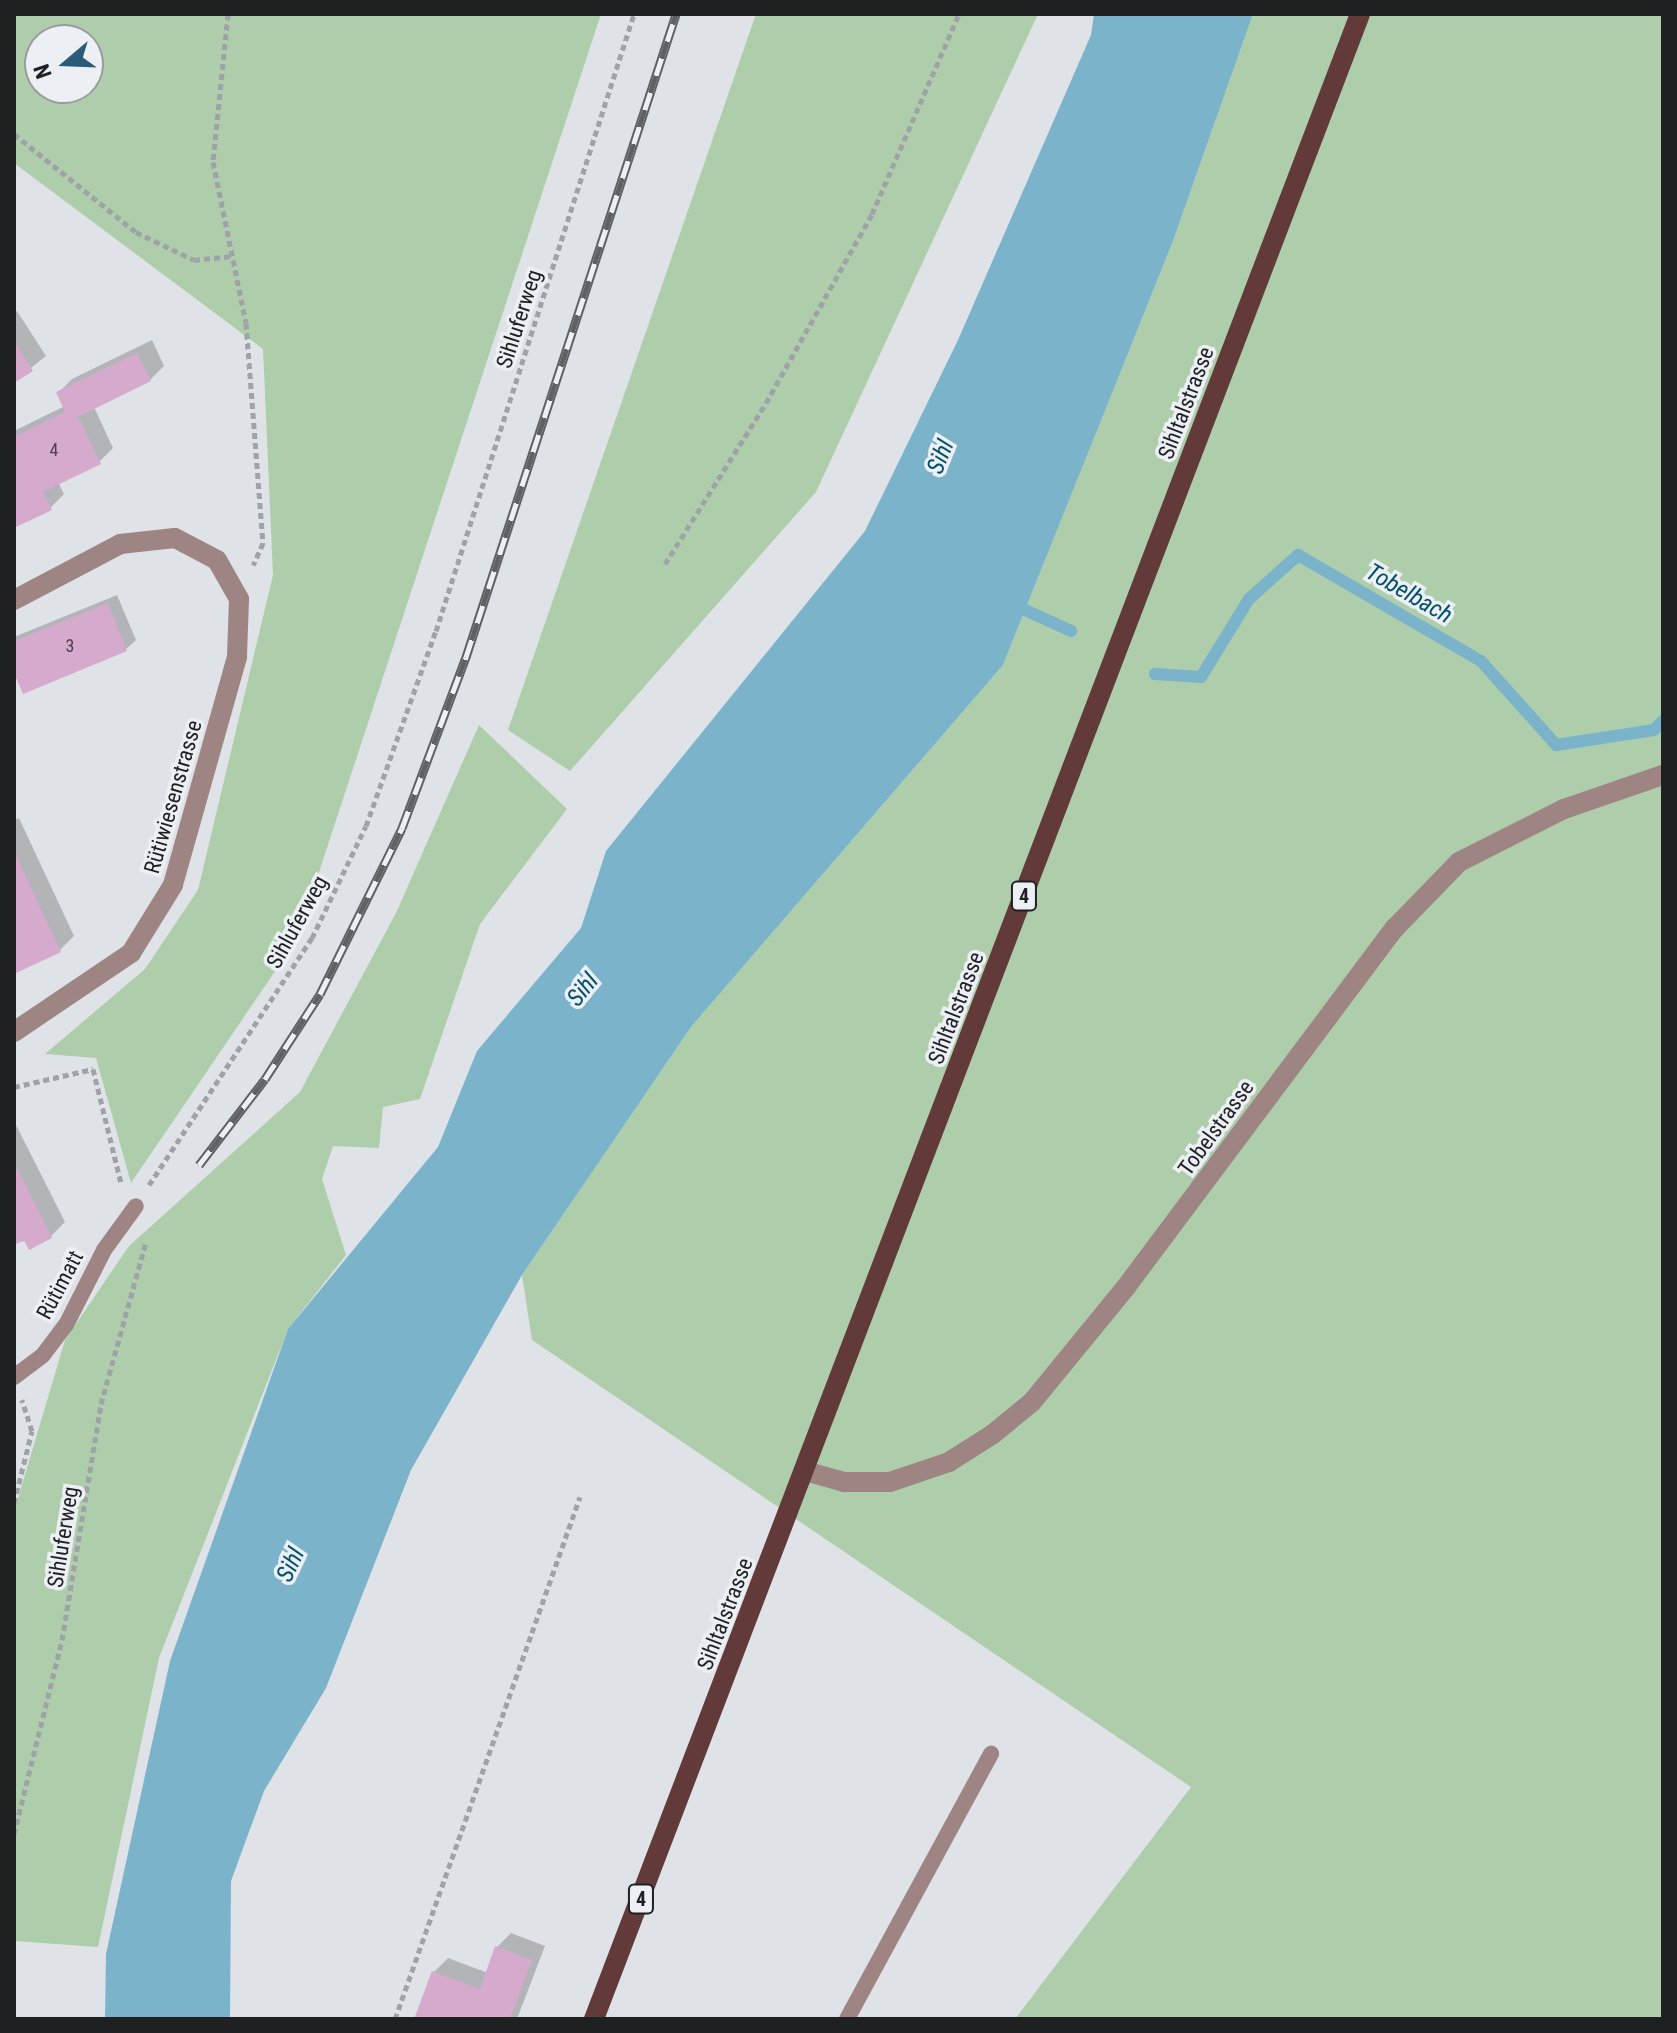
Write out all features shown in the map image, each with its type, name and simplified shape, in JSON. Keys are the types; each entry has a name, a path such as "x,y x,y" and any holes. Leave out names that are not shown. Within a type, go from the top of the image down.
{"main road":[{"name":"Sihltalstrasse","path":"594,2019 1360,14"}],"street":[{"path":"14,600 120,544 175,538 217,560 239,599"},
{"name":"Rütiwiesenstrasse","path":"14,1032 131,953 173,885 237,657 239,599"},
{"name":"Tobelstrasse","path":"805,1471 844,1482 890,1482 949,1462 993,1434 1032,1402 1126,1287 1395,928 1459,862 1564,809 1663,775"}],"lane":[{"name":"Rütimatt","path":"14,1376 43,1355 66,1325 104,1250 136,1206"},
{"path":"847,2019 991,1754"}],"path":[{"path":"228,14 213,162 246,323 263,543 239,599"},
{"name":"Sihluferweg","path":"14,1834 62,1640 101,1404 142,1267 148,1232 136,1206 312,938 366,826 436,631 634,14"},
{"path":"665,564 766,403 872,214 959,14"},
{"path":"14,134 136,232 194,260 232,256"},
{"path":"14,1087 93,1069 116,1176 136,1206"},
{"path":"14,1376 32,1431 14,1503"},
{"path":"395,2019 580,1497"}],"green space":[{"path":"14,14 601,14 297,939 131,1183 96,1058 45,1054 145,969 198,890 273,575 263,349 14,163"},
{"path":"756,14 1038,14 816,492 570,771 508,730"},
{"path":"1253,14 1663,14 1663,2019 1015,2019 1191,1787 532,1340 522,1275 691,1027 1003,665 1173,241"},
{"path":"479,725 567,809 480,924 420,1099 383,1107 379,1148 333,1146 322,1179 346,1255 288,1329 159,1658 98,1947 14,1941 14,1512 65,1340 129,1246 300,1092 396,913"}],"water":[{"name":"Sihl","path":"1094,14 1253,14 1173,241 1003,665 691,1027 522,1275 411,1470 326,1688 264,1791 231,1881 230,2019 105,2019 106,1954 170,1661 288,1329 438,1147 477,1051 581,928 606,851 865,531 958,340 1091,35"}],"building":[{"path":"14,341 33,371 14,383"},
{"path":"137,353 151,381 78,417 101,464 43,492 52,510 14,528 14,437 65,412 56,392"},
{"path":"108,603 127,651 23,694 14,673 14,641"},
{"path":"14,851 61,952 14,974"},
{"path":"14,1162 52,1238 29,1250 24,1240 14,1245"},
{"path":"495,1946 532,1960 510,2019 414,2019 432,1971 480,1989"}],"waterway":[{"name":"Tobelbach","path":"1155,674 1201,677 1249,599 1298,555 1481,661 1556,745 1654,730 1663,721"},
{"name":"Tobelbach","path":"1012,604 1071,631"}],"railway":[{"path":"199,1165 265,1079 320,994 402,828 466,657 676,14"}]}
